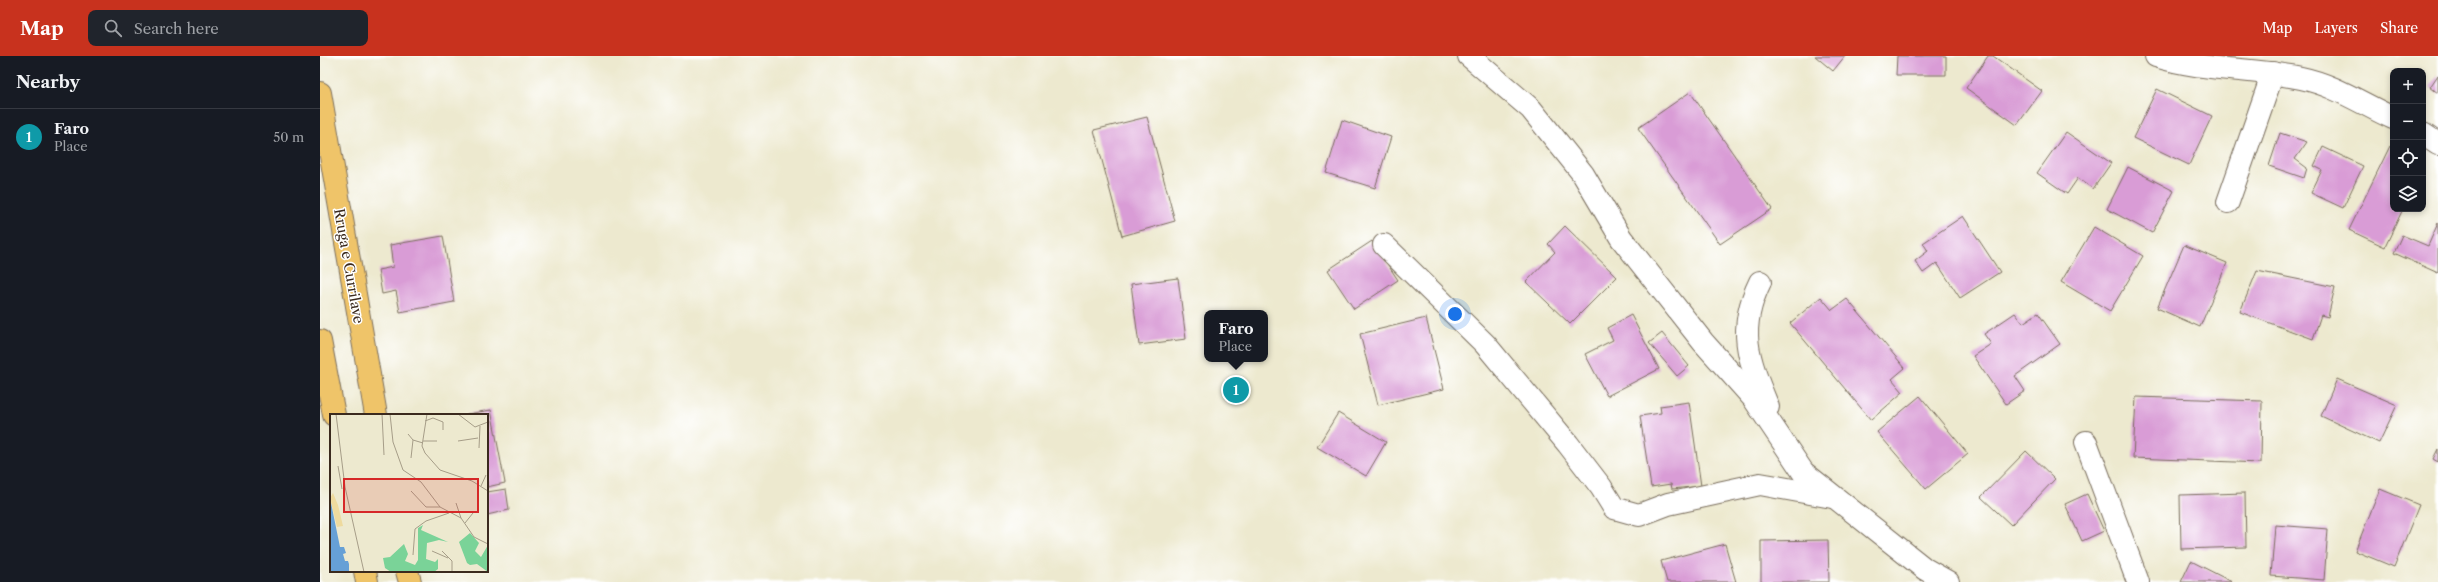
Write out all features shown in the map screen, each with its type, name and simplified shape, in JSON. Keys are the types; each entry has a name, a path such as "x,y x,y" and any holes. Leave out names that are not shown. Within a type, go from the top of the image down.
{"main road":[{"name":"Rruga e Currilave","path":"320,93 376,414"},
{"path":"320,341 334,414"},
{"path":"365,572 367,582"},
{"path":"407,572 410,582"}],"street":[{"path":"1469,56 1531,109 1583,174 1621,238 1703,342 1754,399 1803,472 1925,569 1948,582"},
{"path":"2156,56 2180,63 2273,73 2302,78 2340,90 2390,116"},
{"path":"2228,202 2273,73"},
{"path":"2426,136 2438,144"},
{"path":"1384,245 1485,344 1568,444 1601,487 1614,508 1639,515 1668,504 1760,484 1833,497"},
{"path":"1760,282 1750,303 1746,333 1751,365 1784,445"},
{"path":"2086,442 2138,582"}],"building":[{"path":"1815,56 1845,56 1833,71"},
{"path":"1897,56 1946,56 1946,75 1896,75"},
{"path":"1988,56 1993,56 2042,91 2017,125 1966,88"},
{"path":"2438,75 2438,93 2430,87"},
{"path":"2157,89 2212,116 2189,165 2133,138"},
{"path":"1690,92 1772,209 1720,244 1638,128"},
{"path":"1147,117 1175,221 1122,236 1094,130"},
{"path":"1342,120 1391,137 1375,188 1326,173"},
{"path":"2066,132 2111,163 2093,189 2078,178 2067,194 2037,173"},
{"path":"2280,133 2307,142 2295,159 2307,168 2304,178 2269,166"},
{"path":"2390,146 2390,212 2402,212 2385,247 2349,230"},
{"path":"2323,147 2363,166 2343,208 2311,193 2322,170 2314,166"},
{"path":"2128,167 2174,191 2152,233 2107,209"},
{"path":"1963,216 2000,272 1960,298 1937,263 1923,273 1915,261 1928,251 1923,243"},
{"path":"2438,223 2438,273 2394,253 2402,235 2428,246"},
{"path":"1565,226 1617,277 1570,324 1526,282 1555,252 1548,244"},
{"path":"2094,227 2143,256 2110,311 2061,282"},
{"path":"443,236 454,302 400,312 396,291 382,294 378,270 393,267 390,245"},
{"path":"1372,241 1398,280 1354,309 1328,270"},
{"path":"2184,245 2227,263 2200,327 2157,308"},
{"path":"2257,271 2335,287 2328,317 2321,315 2313,339 2240,312"},
{"path":"1178,278 1186,339 1139,345 1131,284"},
{"path":"1821,297 1832,310 1847,299 1905,368 1892,379 1903,392 1871,420 1790,323"},
{"path":"2015,313 2023,323 2038,313 2060,344 2015,376 2025,391 2006,404 1973,356 1991,344 1984,334"},
{"path":"1631,315 1659,369 1607,396 1585,354 1613,340 1607,328"},
{"path":"1426,318 1444,389 1378,405 1360,334"},
{"path":"1662,333 1689,366 1677,376 1649,343"},
{"path":"1231,378 1248,390 1239,402 1223,391"},
{"path":"2337,379 2397,405 2379,443 2321,416"},
{"path":"1920,396 1968,454 1926,489 1877,432"},
{"path":"2136,397 2262,401 2261,463 2133,458"},
{"path":"1689,402 1701,486 1672,489 1671,484 1651,487 1640,416 1661,413 1660,406"},
{"path":"491,410 505,483 488,487 488,414 467,414"},
{"path":"1338,413 1386,442 1366,476 1317,447"},
{"path":"2438,449 2438,462 2433,459"},
{"path":"2026,451 2055,479 2011,525 1981,497"},
{"path":"506,489 509,510 488,515 488,492"},
{"path":"2380,489 2419,505 2394,567 2355,551"},
{"path":"2245,493 2246,547 2181,549 2180,495"},
{"path":"2087,494 2104,531 2082,541 2065,504"},
{"path":"2275,525 2328,529 2324,580 2271,576"},
{"path":"1828,540 1829,582 1761,582 1761,541"},
{"path":"1725,544 1736,582 1667,582 1661,561"},
{"path":"2191,561 2232,582 2181,582"}],"place":[{"name":"Faro","path":"1236,390"}]}
